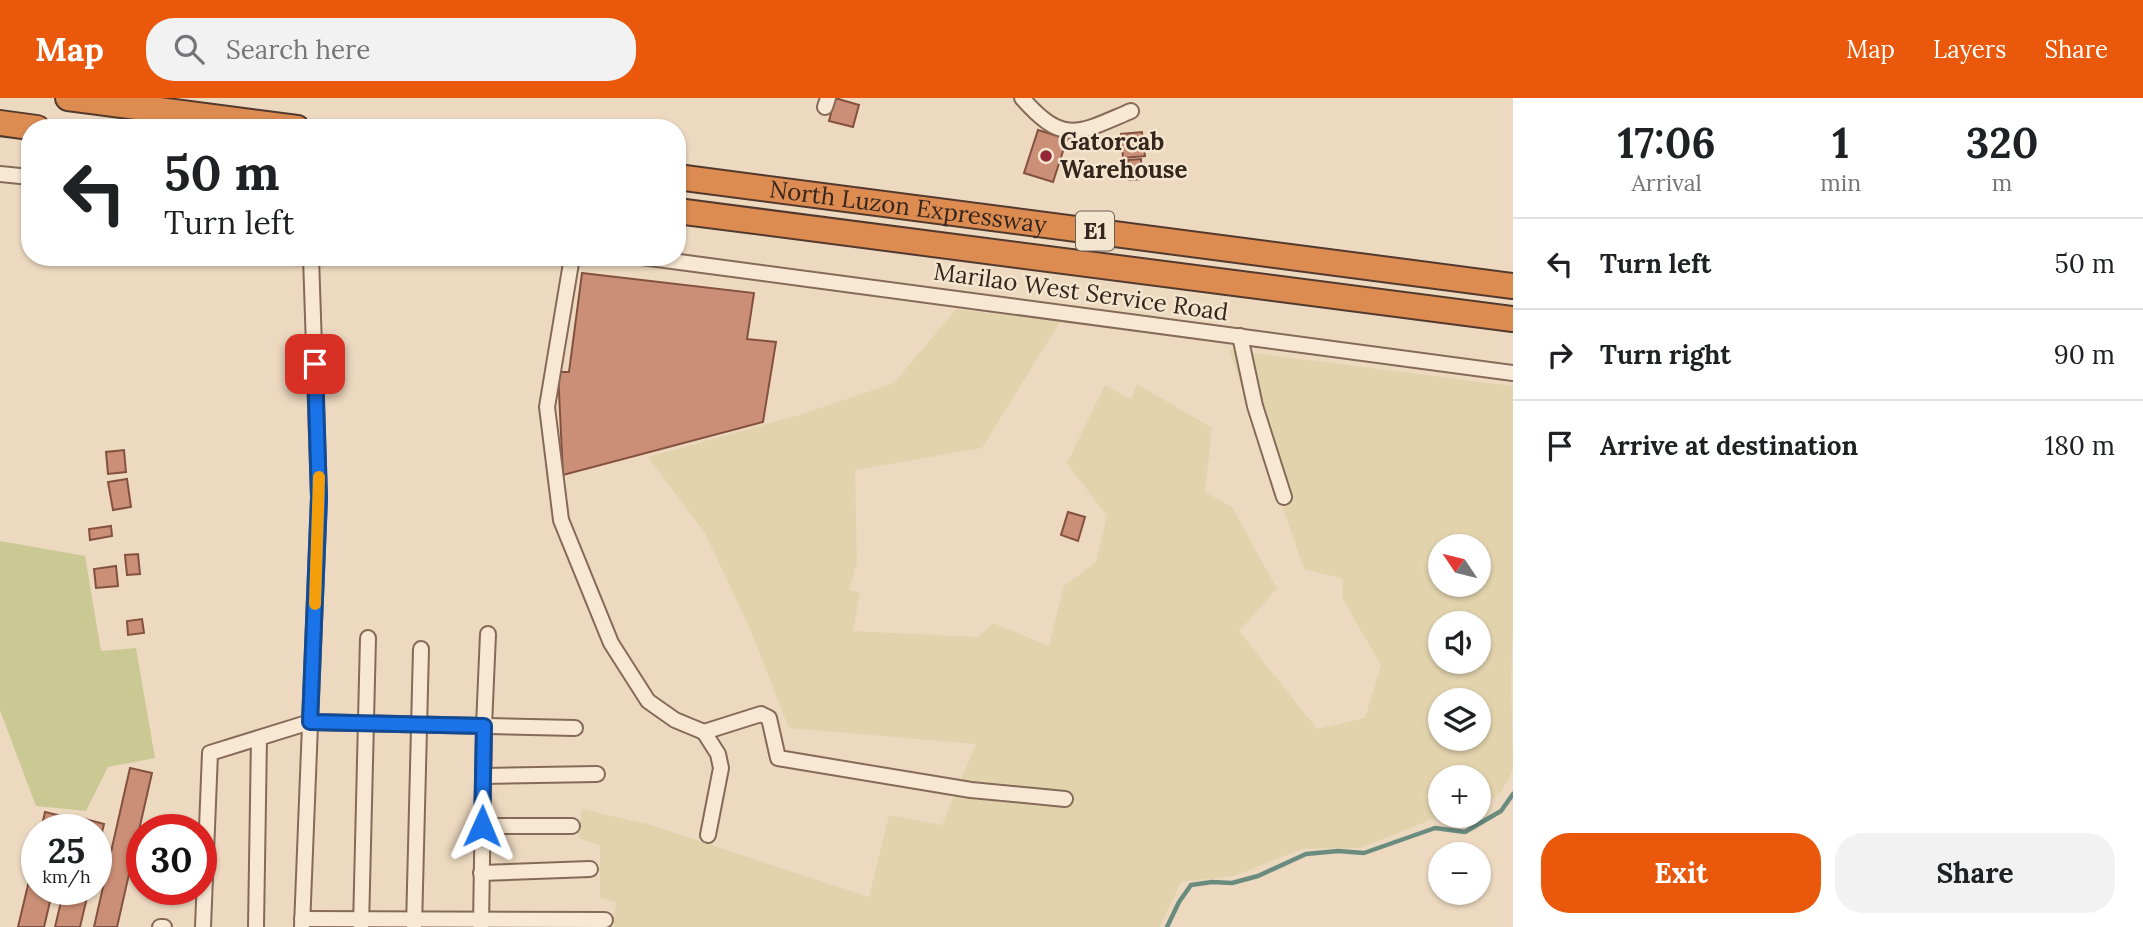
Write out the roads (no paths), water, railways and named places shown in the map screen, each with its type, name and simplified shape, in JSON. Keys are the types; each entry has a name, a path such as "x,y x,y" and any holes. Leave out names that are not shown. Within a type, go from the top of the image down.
{"highway":[{"path":"68,98 228,119"},
{"path":"0,123 21,126"},
{"name":"North Luzon Expressway","path":"686,178 1513,286"},
{"name":"North Luzon Expressway","path":"686,212 1513,319"}],"street":[{"path":"1022,98 1046,121 1058,129 1072,132 1083,131 1131,111"},
{"path":"0,174 21,176"},
{"name":"Marilao West Service Road","path":"686,263 1513,373"},
{"path":"311,266 319,498 302,923 605,920"},
{"path":"571,266 547,408 561,520 611,643 648,701 675,720 704,732 718,754 721,768 708,835"},
{"path":"1240,336 1255,406 1284,497"},
{"path":"480,923 488,635"},
{"path":"361,923 368,638"},
{"path":"414,923 421,649"},
{"path":"704,732 761,714 769,718 778,758 971,790 1065,799"},
{"path":"207,814 210,753 310,722 575,728"},
{"path":"256,927 259,738"},
{"path":"483,776 597,774"},
{"path":"482,826 572,826"},
{"path":"481,873 590,869"},
{"path":"203,905 203,927"}],"waterway":[{"path":"1167,927 1191,885 1232,883 1258,876 1306,854 1338,851 1364,853 1435,828 1465,832 1501,811 1513,794"}],"place":[{"name":"Gatorcab Warehouse","path":"1046,156"}]}
